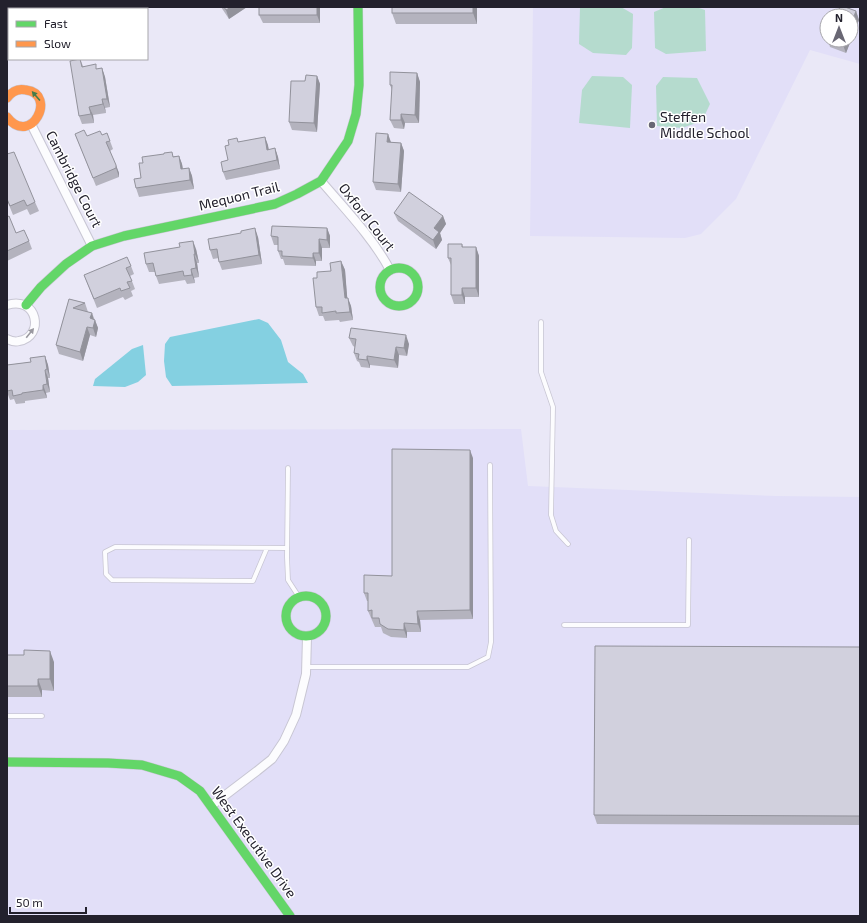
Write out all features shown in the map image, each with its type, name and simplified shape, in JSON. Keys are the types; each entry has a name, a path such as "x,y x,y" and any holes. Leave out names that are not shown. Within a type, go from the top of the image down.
{"street":[{"name":"Mequon Trail","path":"26,306 41,287 66,264 92,246 124,236 275,204 298,194 321,181 348,141 356,114 359,85 358,7"},
{"name":"Cambridge Court","path":"7,98 14,91 26,89 36,94 40,99 41,105 39,116 36,121 31,124 24,126 18,125 12,123 7,117"},
{"name":"Cambridge Court","path":"31,124 92,246"},
{"name":"Oxford Court","path":"321,181 382,256 390,270"},
{"name":"Oxford Court","path":"402,268 414,274 417,280 418,292 415,298 410,302 398,306 387,301 383,297 381,291 382,279 390,270 402,268"},
{"path":"7,305 20,303 26,306 31,310 35,321 35,327 28,338 16,342 7,339"},
{"path":"306,596 313,597 319,601 324,606 326,612 324,626 320,632 307,637 301,636 290,629 287,624 286,617 289,605 299,597 306,596"},
{"path":"211,806 272,759 284,741 296,715 306,674 307,637"},
{"name":"West Executive Drive","path":"7,762 108,763 142,765 179,776 200,791 290,916"}],"lane":[{"path":"541,322 541,372 553,407 552,515 556,531 568,544"},
{"path":"306,667 468,667 488,657 491,642 490,465"},
{"path":"288,468 288,580 299,597"},
{"path":"564,625 688,625 689,540"},
{"path":"267,548 253,581 112,580 106,574 105,552 115,547 287,548"},
{"path":"7,716 42,716"}],"shaded area":[{"name":"Steffen Middle School","path":"533,7 860,7 860,64 810,50 736,199 701,234 685,238 530,236"},
{"path":"521,429 528,486 777,496 860,497 860,916 7,916 7,430"}],"green space":[{"path":"580,7 621,7 633,14 632,48 626,55 593,53 579,44"},
{"path":"666,7 696,7 705,10 706,51 666,54 655,48 654,12"},
{"path":"592,76 623,77 632,85 630,128 579,123 582,90"},
{"path":"663,77 697,78 710,104 702,121 682,128 657,126 656,86"}],"water":[{"path":"259,319 268,323 281,340 288,362 303,374 308,383 172,386 166,377 164,361 165,344 170,337"},
{"path":"143,345 146,375 138,382 125,387 93,386 95,379 132,349"}],"building":[{"path":"224,7 231,7 226,10"},
{"path":"259,7 317,7 317,15 259,15"},
{"path":"392,7 473,7 473,13 392,13"},
{"path":"7,28 8,41 7,41"},
{"path":"80,60 82,67 96,64 96,69 102,68 107,99 102,99 103,104 89,107 91,114 79,116 70,61"},
{"path":"390,72 417,73 415,115 401,114 401,120 390,120 392,85 390,85"},
{"path":"306,75 317,76 314,123 289,122 291,81 305,81"},
{"path":"84,130 87,136 100,131 102,135 107,133 110,141 106,142 116,168 93,178 75,134"},
{"path":"376,133 388,134 387,142 401,143 398,184 373,182"},
{"path":"265,137 267,150 275,148 277,160 223,172 221,162 228,160 225,146 229,145 228,140 237,138 238,142"},
{"path":"14,152 35,202 27,206 24,200 10,206 7,199 7,154"},
{"path":"172,152 173,157 179,156 181,169 189,168 190,180 136,188 134,179 141,178 139,163 143,163 142,157"},
{"path":"409,192 443,216 434,228 439,232 433,240 394,213"},
{"path":"9,216 16,233 24,230 29,241 7,251 7,217"},
{"path":"272,226 327,228 327,240 319,239 319,253 313,253 313,258 282,256 282,251 278,251 278,237 271,236"},
{"path":"255,228 259,255 219,262 217,249 210,250 208,239 241,233 241,231"},
{"path":"193,241 196,268 191,269 192,275 184,276 183,271 156,276 153,263 146,264 144,253 180,247 179,243"},
{"path":"448,244 462,244 462,247 476,247 476,288 462,288 462,295 451,295 451,258 448,258"},
{"path":"127,257 131,266 126,268 132,281 127,282 130,288 121,291 120,288 94,299 84,275"},
{"path":"341,261 345,298 348,298 350,312 336,313 336,311 322,313 322,307 316,307 313,278 317,278 317,272 331,271 330,263"},
{"path":"69,299 85,303 73,308 92,313 90,318 95,320 93,328 87,327 80,352 56,345"},
{"path":"351,328 406,335 404,348 396,347 394,360 367,356 367,360 358,359 359,354 354,353 356,339 349,338"},
{"path":"45,356 47,384 43,385 43,390 13,396 12,390 7,391 7,365 31,362 30,358"},
{"path":"392,449 470,450 470,610 417,611 418,624 404,623 404,630 388,629 380,624 379,618 372,618 372,610 368,611 368,593 364,593 364,575 392,576"},
{"path":"595,646 860,647 860,816 594,815"},
{"path":"24,650 50,651 50,679 38,679 38,686 7,686 7,655 24,655"}],"traffic: fast":[{"path":"26,305 41,287 66,264 92,246 124,236 275,204 321,181 348,141 356,114 359,85 358,7"},
{"path":"399,268 409,271 415,277 418,287 415,297 409,303 399,306 389,303 383,297 380,287 383,277 389,271 399,268"},
{"path":"310,596 317,599 323,605 326,616 325,624 317,633 310,636 302,636 295,633 287,624 286,612 289,605 298,597 310,596"},
{"path":"7,762 108,763 142,765 179,776 200,791 290,916"}],"traffic: slow":[{"path":"7,98 15,91 20,89 35,94 40,100 38,117 32,123 25,126 16,125 7,117"}],"place":[{"name":"Steffen Middle School","path":"652,125"}]}
